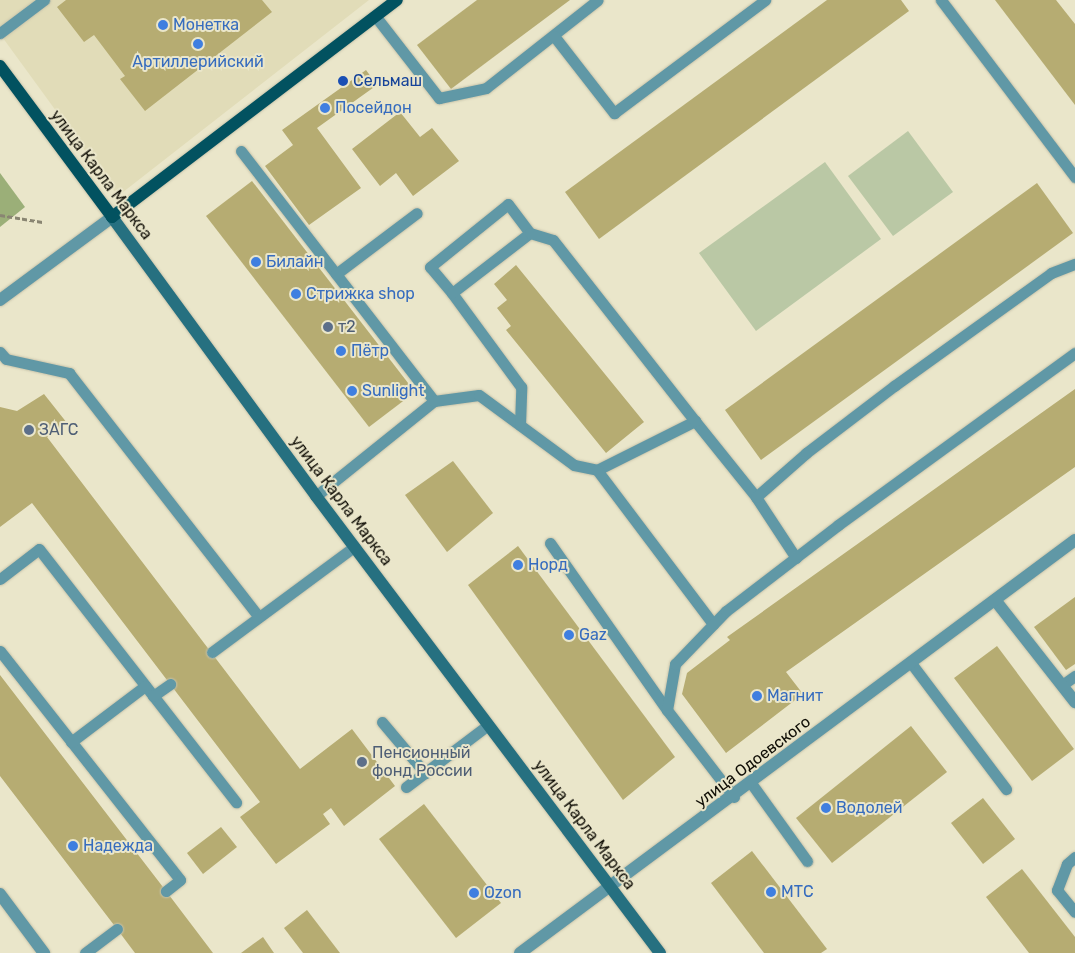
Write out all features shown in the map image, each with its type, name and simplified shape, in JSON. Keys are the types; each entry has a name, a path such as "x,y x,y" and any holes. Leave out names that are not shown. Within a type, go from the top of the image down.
{"main road":[{"path":"112,217 397,0"},
{"name":"улица Карла Маркса","path":"0,66 316,496 660,953"}],"street":[{"path":"0,300 112,217"},
{"name":"улица Одоевского","path":"520,953 734,797 1075,540"},
{"path":"995,600 1075,702"},
{"path":"0,894 44,953"}],"lane":[{"path":"0,33 44,0"},
{"path":"376,16 439,98 486,88 598,0"},
{"path":"554,36 614,113 765,0"},
{"path":"941,0 1075,177"},
{"path":"241,151 434,401"},
{"path":"520,426 521,387 452,293 430,267 508,204 530,233 553,240 756,497 796,558"},
{"path":"336,274 416,213"},
{"path":"452,293 530,233"},
{"path":"756,497 806,452 894,386 1051,273 1075,264"},
{"path":"0,352 6,359 69,373 259,617"},
{"path":"667,710 675,664 713,624 796,558 1075,353"},
{"path":"316,496 434,401 479,395 574,465 597,470 695,421"},
{"path":"597,470 713,624"},
{"path":"550,543 667,710 734,797"},
{"path":"212,652 354,547"},
{"path":"0,579 39,549 236,802"},
{"path":"0,652 180,880 166,891"},
{"path":"911,663 1006,789"},
{"path":"1062,686 1075,676"},
{"path":"153,696 170,684"},
{"path":"71,742 145,686"},
{"path":"382,722 425,773"},
{"path":"406,787 488,725"},
{"path":"751,783 807,861"},
{"path":"1075,857 1067,864 1057,890 1075,912"},
{"path":"85,953 117,928"}],"path":[{"path":"0,215 42,222"}],"shaded area":[{"path":"0,0 369,0 118,196 0,34"}],"green space":[{"path":"908,131 953,192 893,236 848,176"},
{"path":"825,162 881,239 756,331 699,253"},
{"path":"0,173 25,207 0,227"}],"building":[{"path":"66,0 262,0 272,12 145,111 120,79 125,76 94,35 84,42 57,7"},
{"path":"477,0 570,0 451,89 417,45"},
{"path":"827,0 901,0 909,11 599,239 565,192"},
{"path":"995,0 1056,0 1075,24 1075,105"},
{"path":"366,70 377,85 317,128 361,188 309,225 265,166 293,145 282,130"},
{"path":"400,112 420,137 432,128 459,161 413,196 396,173 380,186 352,149"},
{"path":"252,181 415,392 369,427 206,216"},
{"path":"1037,183 1073,233 761,460 725,410"},
{"path":"516,265 644,422 606,453 506,330 511,326 497,308 507,300 494,284"},
{"path":"1075,389 1075,467 786,672 803,694 726,753 682,694 687,673 730,640 727,637"},
{"path":"44,394 67,423 47,437 300,769 352,729 395,786 344,826 331,808 323,814 330,824 276,864 240,817 260,802 32,503 0,527 0,407 17,411"},
{"path":"453,461 493,513 447,552 405,495"},
{"path":"518,546 675,757 623,800 468,585"},
{"path":"1075,597 1075,664 1066,670 1034,627"},
{"path":"997,646 1074,749 1032,781 954,678"},
{"path":"0,675 213,953 135,953 0,776"},
{"path":"911,726 947,772 832,863 796,818"},
{"path":"983,798 1015,839 983,864 951,823"},
{"path":"424,804 501,903 456,938 379,839"},
{"path":"221,827 237,847 203,874 187,853"},
{"path":"752,851 827,949 821,953 764,953 711,883"},
{"path":"1022,869 1075,937 1075,953 1029,953 986,897"},
{"path":"307,910 340,953 303,953 284,928"},
{"path":"263,937 274,953 241,953"}],"place":[{"name":"Монетка","path":"163,25"},
{"name":"Артиллерийский","path":"198,44"},
{"name":"Сельмаш","path":"343,81"},
{"name":"Посейдон","path":"325,108"},
{"name":"Билайн","path":"256,262"},
{"name":"Стрижка shop","path":"296,294"},
{"name":"т2","path":"328,327"},
{"name":"Пётр","path":"341,351"},
{"name":"Sunlight","path":"352,391"},
{"name":"ЗАГС","path":"29,430"},
{"name":"Норд","path":"518,565"},
{"name":"Gaz","path":"569,635"},
{"name":"Магнит","path":"757,696"},
{"name":"Пенсионный фонд России","path":"362,762"},
{"name":"Водолей","path":"826,808"},
{"name":"Надежда","path":"73,846"},
{"name":"МТС","path":"771,892"},
{"name":"Ozon","path":"474,893"}]}
